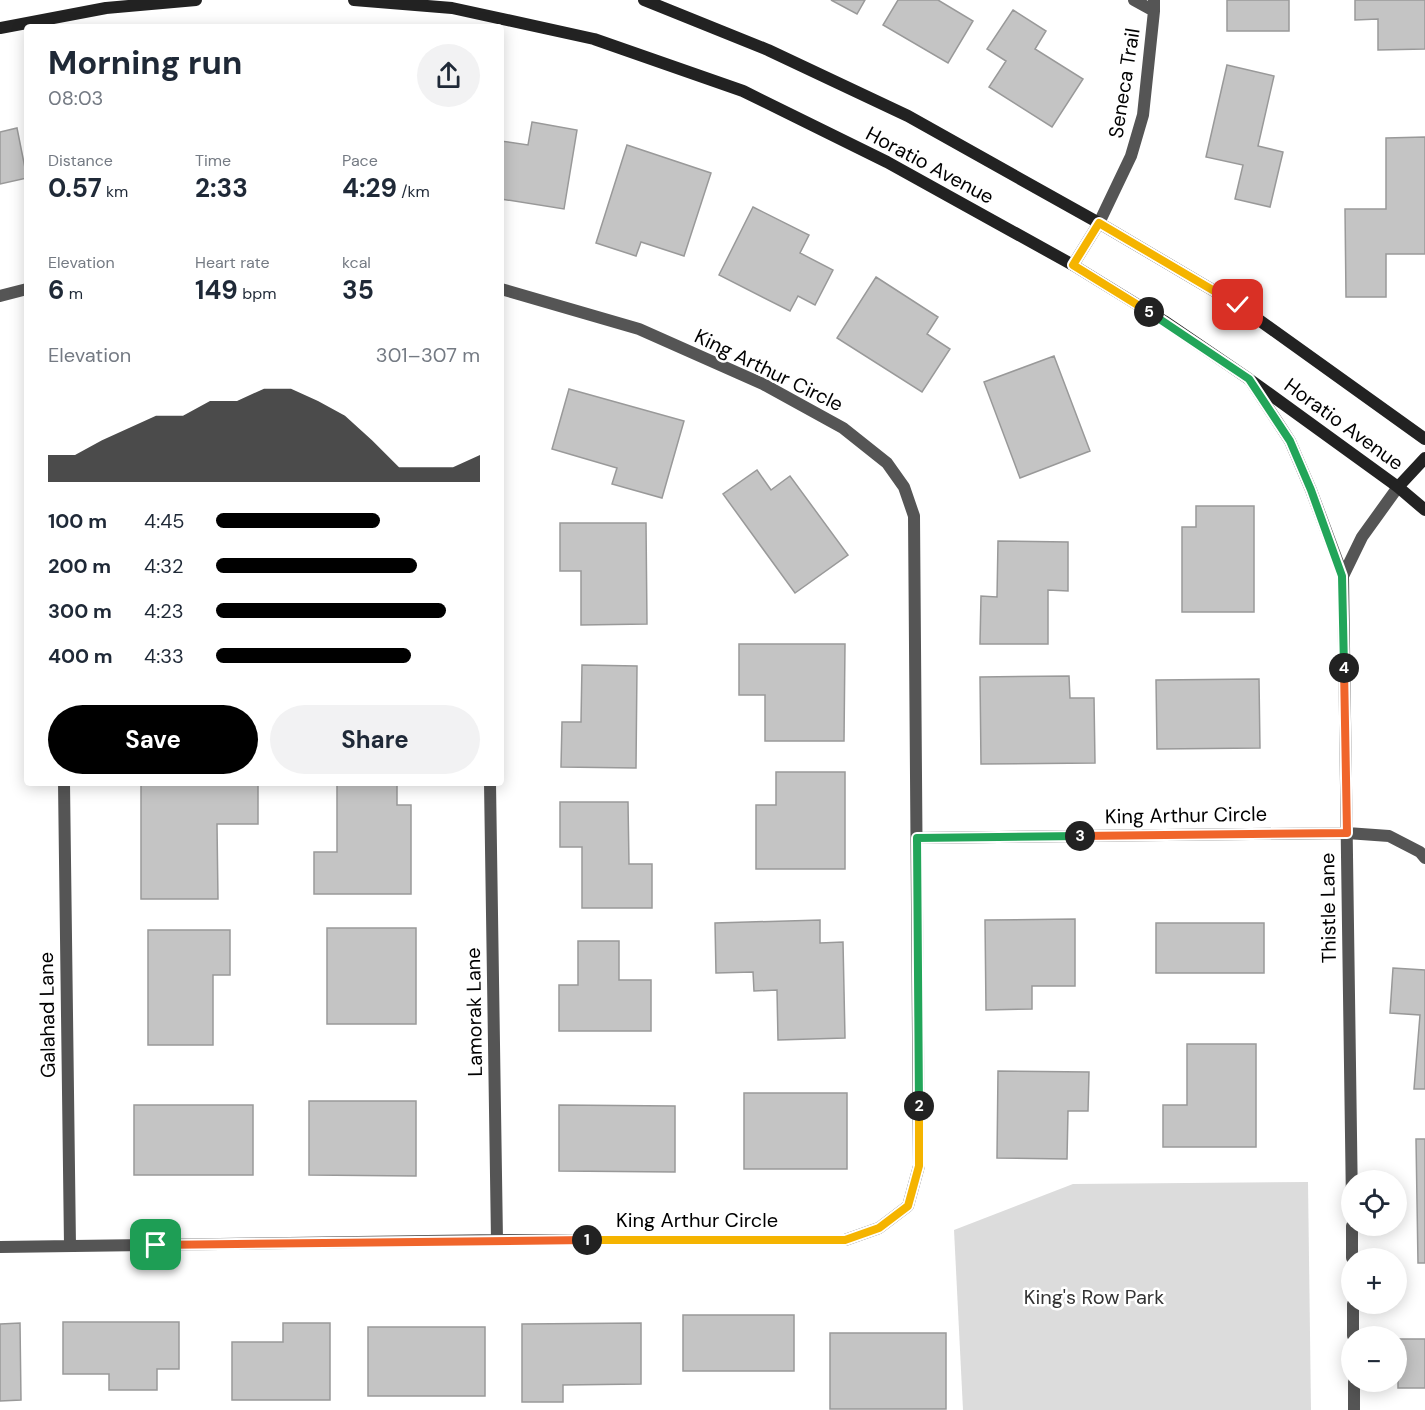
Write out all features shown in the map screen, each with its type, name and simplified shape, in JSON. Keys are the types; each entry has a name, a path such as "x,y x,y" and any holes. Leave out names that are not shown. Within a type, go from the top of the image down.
{"main road":[{"path":"0,28 106,8 196,0"},
{"name":"Horatio Avenue","path":"354,0 452,8 594,39 744,91 886,162 1073,265 1164,321 1249,379 1398,487 1425,510"},
{"name":"Horatio Avenue","path":"644,0 768,50 908,116 1099,223 1238,305 1425,439"},
{"name":"Thistle Lane","path":"1398,487 1425,458"}],"street":[{"path":"1134,0 1154,5"},
{"name":"Seneca Trail","path":"1073,265 1099,223 1131,156 1143,115 1154,5"},
{"path":"0,297 24,290"},
{"name":"King Arthur Circle","path":"0,1247 497,1240 845,1240 879,1228 908,1206 919,1166 914,516 904,487 887,463 843,428 763,384 639,329 504,290"},
{"path":"1249,379 1290,441 1311,490 1342,576"},
{"name":"Thistle Lane","path":"1352,1170 1342,576 1362,537 1398,487"},
{"name":"Galahad Lane","path":"64,786 70,1246"},
{"name":"Lamorak Lane","path":"490,786 497,1240"},
{"name":"King Arthur Circle","path":"917,838 1347,833 1389,836 1420,852 1425,858"},
{"path":"1354,1392 1354,1410"}],"green space":[{"name":"King's Row Park","path":"1308,1182 1311,1410 963,1410 954,1230 1073,1184"}],"building":[{"path":"831,0 865,0 857,14"},
{"path":"898,0 938,0 973,21 948,63 883,25"},
{"path":"1227,0 1289,0 1289,31 1227,31"},
{"path":"1355,0 1425,0 1425,49 1378,50 1378,19 1355,20"},
{"path":"1013,10 1046,31 1035,49 1083,79 1052,127 989,87 1006,61 987,49"},
{"path":"1227,65 1274,76 1258,146 1283,152 1270,207 1235,199 1243,165 1206,157"},
{"path":"532,122 577,130 564,209 504,199 504,141 528,145"},
{"path":"17,128 24,163 24,179 0,184 0,132"},
{"path":"1425,137 1425,254 1386,254 1386,297 1346,297 1345,209 1386,209 1386,138"},
{"path":"627,145 711,173 684,256 641,242 636,256 596,243"},
{"path":"753,207 809,235 800,253 833,270 815,305 798,296 790,311 719,275"},
{"path":"876,277 938,317 927,334 950,349 922,392 837,338"},
{"path":"1054,356 1090,451 1020,478 984,382"},
{"path":"569,389 684,421 662,498 612,484 617,468 552,449"},
{"path":"757,470 771,490 790,476 848,555 795,593 723,494"},
{"path":"1196,506 1254,506 1254,612 1182,612 1182,527 1196,527"},
{"path":"560,523 646,523 647,624 581,625 581,571 560,571"},
{"path":"998,541 1068,542 1068,591 1048,590 1048,644 980,644 981,596 997,597"},
{"path":"739,644 845,644 844,741 765,741 765,695 739,695"},
{"path":"582,665 637,666 636,768 561,767 562,722 581,722"},
{"path":"1069,676 1070,698 1094,698 1095,763 981,764 980,677"},
{"path":"1259,679 1260,748 1157,749 1156,680"},
{"path":"776,772 845,772 845,869 756,869 756,805 776,805"},
{"path":"141,786 258,786 258,824 217,824 218,899 141,899"},
{"path":"337,786 397,786 397,805 411,805 411,894 314,894 314,852 337,852"},
{"path":"560,802 628,802 629,864 652,864 652,908 582,908 582,847 560,847"},
{"path":"1075,919 1075,986 1032,986 1032,1009 986,1010 985,920"},
{"path":"820,920 820,943 843,942 845,1038 778,1040 777,990 754,991 753,972 716,973 715,923"},
{"path":"1156,923 1264,923 1264,973 1156,973"},
{"path":"327,928 416,928 416,1024 327,1024"},
{"path":"148,930 230,930 230,975 213,975 213,1045 148,1045"},
{"path":"578,941 619,941 619,980 651,980 651,1031 559,1031 559,985 578,985"},
{"path":"1393,968 1425,970 1425,1089 1414,1089 1420,1015 1390,1013"},
{"path":"1187,1044 1256,1044 1256,1147 1163,1147 1163,1105 1187,1105"},
{"path":"998,1071 1089,1072 1088,1111 1068,1111 1067,1159 997,1158"},
{"path":"744,1093 847,1093 847,1169 744,1169"},
{"path":"309,1101 416,1101 416,1176 309,1175"},
{"path":"134,1105 253,1105 253,1175 134,1175"},
{"path":"559,1105 675,1106 675,1172 559,1171"},
{"path":"1416,1139 1425,1139 1425,1263 1418,1263"},
{"path":"683,1315 794,1315 794,1371 683,1371"},
{"path":"63,1322 179,1322 179,1369 157,1369 157,1390 109,1390 109,1374 63,1374"},
{"path":"20,1323 21,1400 0,1401 0,1324"},
{"path":"283,1323 330,1323 330,1400 232,1400 232,1342 283,1342"},
{"path":"641,1323 641,1384 563,1385 563,1402 522,1402 522,1324"},
{"path":"368,1327 485,1327 485,1396 368,1396"},
{"path":"830,1333 946,1333 946,1409 830,1409"},
{"path":"1407,1339 1425,1339 1425,1388 1407,1388"}],"route":[{"path":"156,1245 497,1240 845,1240 879,1228 908,1206 919,1166 917,838 1347,833 1342,576 1311,490 1290,441 1249,379 1164,321 1073,265 1099,223 1238,305"}]}
